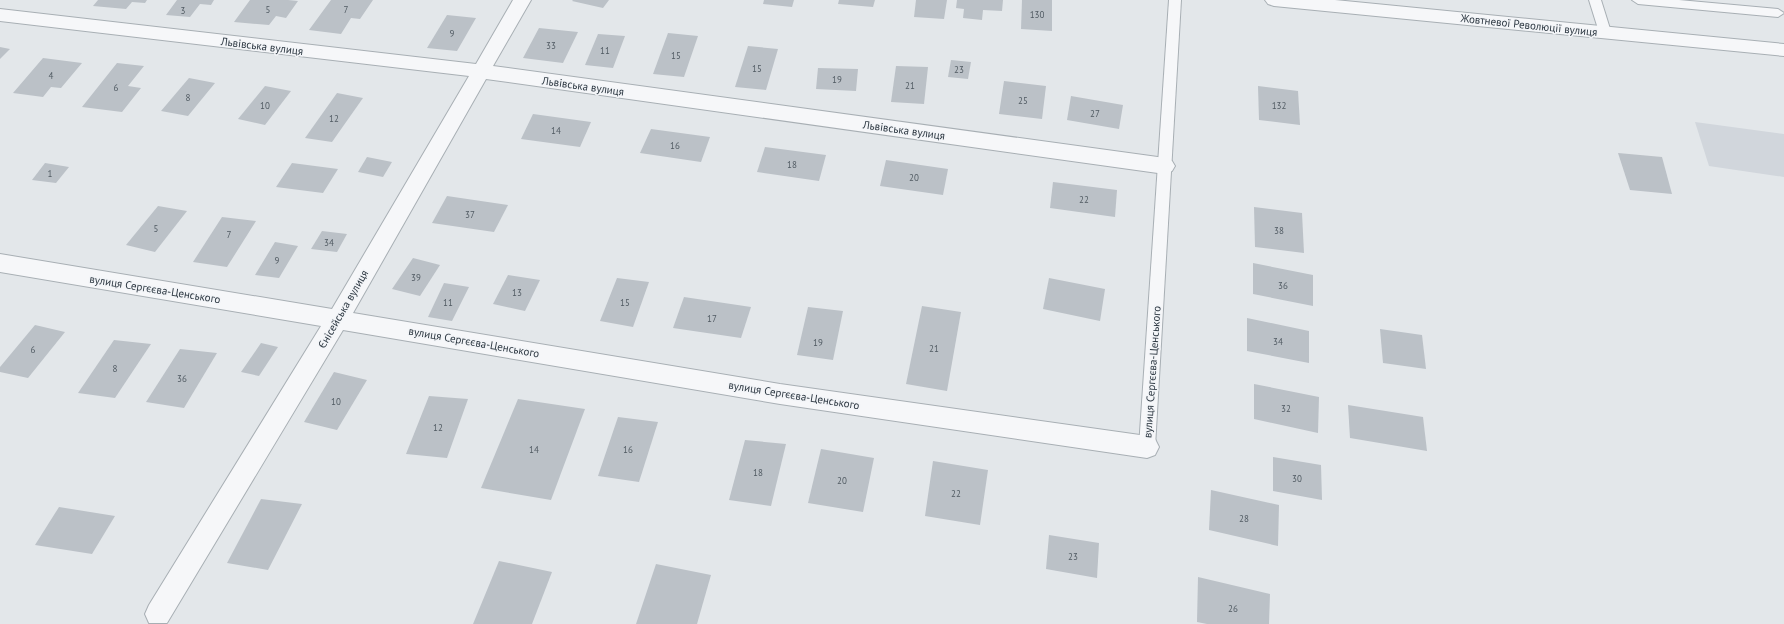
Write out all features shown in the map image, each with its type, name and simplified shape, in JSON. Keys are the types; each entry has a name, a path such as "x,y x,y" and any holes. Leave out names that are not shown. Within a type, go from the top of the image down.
{"street":[{"name":"Єнісейська вулиця","path":"158,614 338,319 522,0"},
{"name":"Жовтневої Революції вулиця","path":"1274,0 1784,50"},
{"name":"Львівська вулиця","path":"0,15 480,71 1165,166"},
{"name":"вулиця Сергєєва-Ценського","path":"0,263 780,394 1147,447"}],"lane":[{"name":"вулиця Сергєєва-Ценського","path":"1147,447 1175,0"},
{"path":"1595,0 1605,32"},
{"path":"1638,0 1778,13"}],"shaded area":[{"path":"1695,122 1784,134 1784,177 1709,166"}],"building":[{"path":"98,0 147,0 145,3 132,2 126,9 93,6"},
{"path":"177,0 214,0 211,5 200,4 190,17 166,15"},
{"path":"250,0 298,1 286,18 276,16 269,25 234,22"},
{"path":"331,0 373,0 360,19 351,18 341,34 309,30"},
{"path":"609,0 603,8 572,1"},
{"path":"764,0 794,0 792,7 763,4"},
{"path":"839,0 875,0 873,7 838,4"},
{"path":"916,0 947,0 944,19 914,17"},
{"path":"957,0 1003,0 1002,11 983,10 982,20 963,18 964,9 956,8"},
{"path":"1022,0 1052,0 1052,31 1021,29"},
{"path":"447,15 476,18 457,51 427,48"},
{"path":"539,28 578,32 563,63 523,58"},
{"path":"668,33 698,36 684,77 653,74"},
{"path":"598,34 625,36 613,68 585,65"},
{"path":"748,46 778,49 766,90 735,87"},
{"path":"0,47 10,49 0,59"},
{"path":"43,58 82,63 61,88 51,87 43,97 13,93"},
{"path":"951,60 971,62 968,79 948,77"},
{"path":"117,63 144,66 128,86 141,88 122,112 82,107"},
{"path":"896,66 928,67 924,104 891,102"},
{"path":"818,68 858,69 856,91 816,89"},
{"path":"189,78 215,83 188,116 161,111"},
{"path":"1004,81 1046,86 1042,119 999,114"},
{"path":"265,86 291,91 265,125 238,119"},
{"path":"1258,86 1298,91 1300,125 1259,120"},
{"path":"337,93 363,98 332,142 305,138"},
{"path":"1071,96 1123,105 1119,129 1067,120"},
{"path":"533,114 591,122 580,147 521,139"},
{"path":"651,129 710,137 701,162 640,153"},
{"path":"765,147 826,155 819,181 757,172"},
{"path":"1618,153 1662,157 1672,194 1630,190"},
{"path":"367,157 392,162 383,177 358,172"},
{"path":"886,160 948,169 943,195 880,186"},
{"path":"45,163 69,167 56,183 32,180"},
{"path":"292,163 338,169 323,193 276,187"},
{"path":"1053,182 1117,190 1115,217 1050,208"},
{"path":"447,196 508,205 494,232 432,223"},
{"path":"158,206 187,211 155,252 126,245"},
{"path":"1254,207 1302,213 1304,253 1255,247"},
{"path":"222,217 256,221 227,267 193,262"},
{"path":"322,231 347,234 337,252 311,249"},
{"path":"275,242 298,246 279,278 255,275"},
{"path":"413,258 440,265 420,296 392,289"},
{"path":"1253,263 1313,275 1313,306 1253,294"},
{"path":"508,275 540,280 525,311 493,304"},
{"path":"617,278 649,282 633,327 600,321"},
{"path":"1049,278 1105,289 1100,321 1043,309"},
{"path":"444,283 469,287 452,321 428,317"},
{"path":"684,297 751,307 741,338 673,328"},
{"path":"922,306 961,312 947,391 906,384"},
{"path":"808,307 843,311 833,360 797,355"},
{"path":"1247,318 1309,331 1309,363 1247,351"},
{"path":"35,325 65,332 28,378 0,372 0,367"},
{"path":"1380,329 1422,335 1426,369 1383,363"},
{"path":"114,340 151,344 115,398 78,393"},
{"path":"261,343 278,347 259,376 241,372"},
{"path":"180,349 217,353 184,408 146,402"},
{"path":"334,372 367,380 337,430 304,422"},
{"path":"1254,384 1319,397 1318,433 1254,419"},
{"path":"429,396 468,399 447,458 406,454"},
{"path":"518,399 585,409 551,500 481,488"},
{"path":"1348,405 1423,417 1427,451 1350,438"},
{"path":"618,417 658,422 639,482 598,476"},
{"path":"745,440 786,444 771,506 729,500"},
{"path":"821,449 874,458 863,512 808,503"},
{"path":"1273,457 1321,465 1322,500 1273,491"},
{"path":"933,461 988,470 980,525 925,516"},
{"path":"1211,490 1279,505 1278,546 1209,530"},
{"path":"261,499 302,504 268,570 227,563"},
{"path":"59,507 115,516 92,554 35,545"},
{"path":"1049,535 1099,543 1097,578 1046,569"},
{"path":"499,561 552,572 532,624 473,624"},
{"path":"656,564 711,575 697,624 636,624"},
{"path":"1198,577 1270,594 1269,624 1207,624 1197,622"}]}
